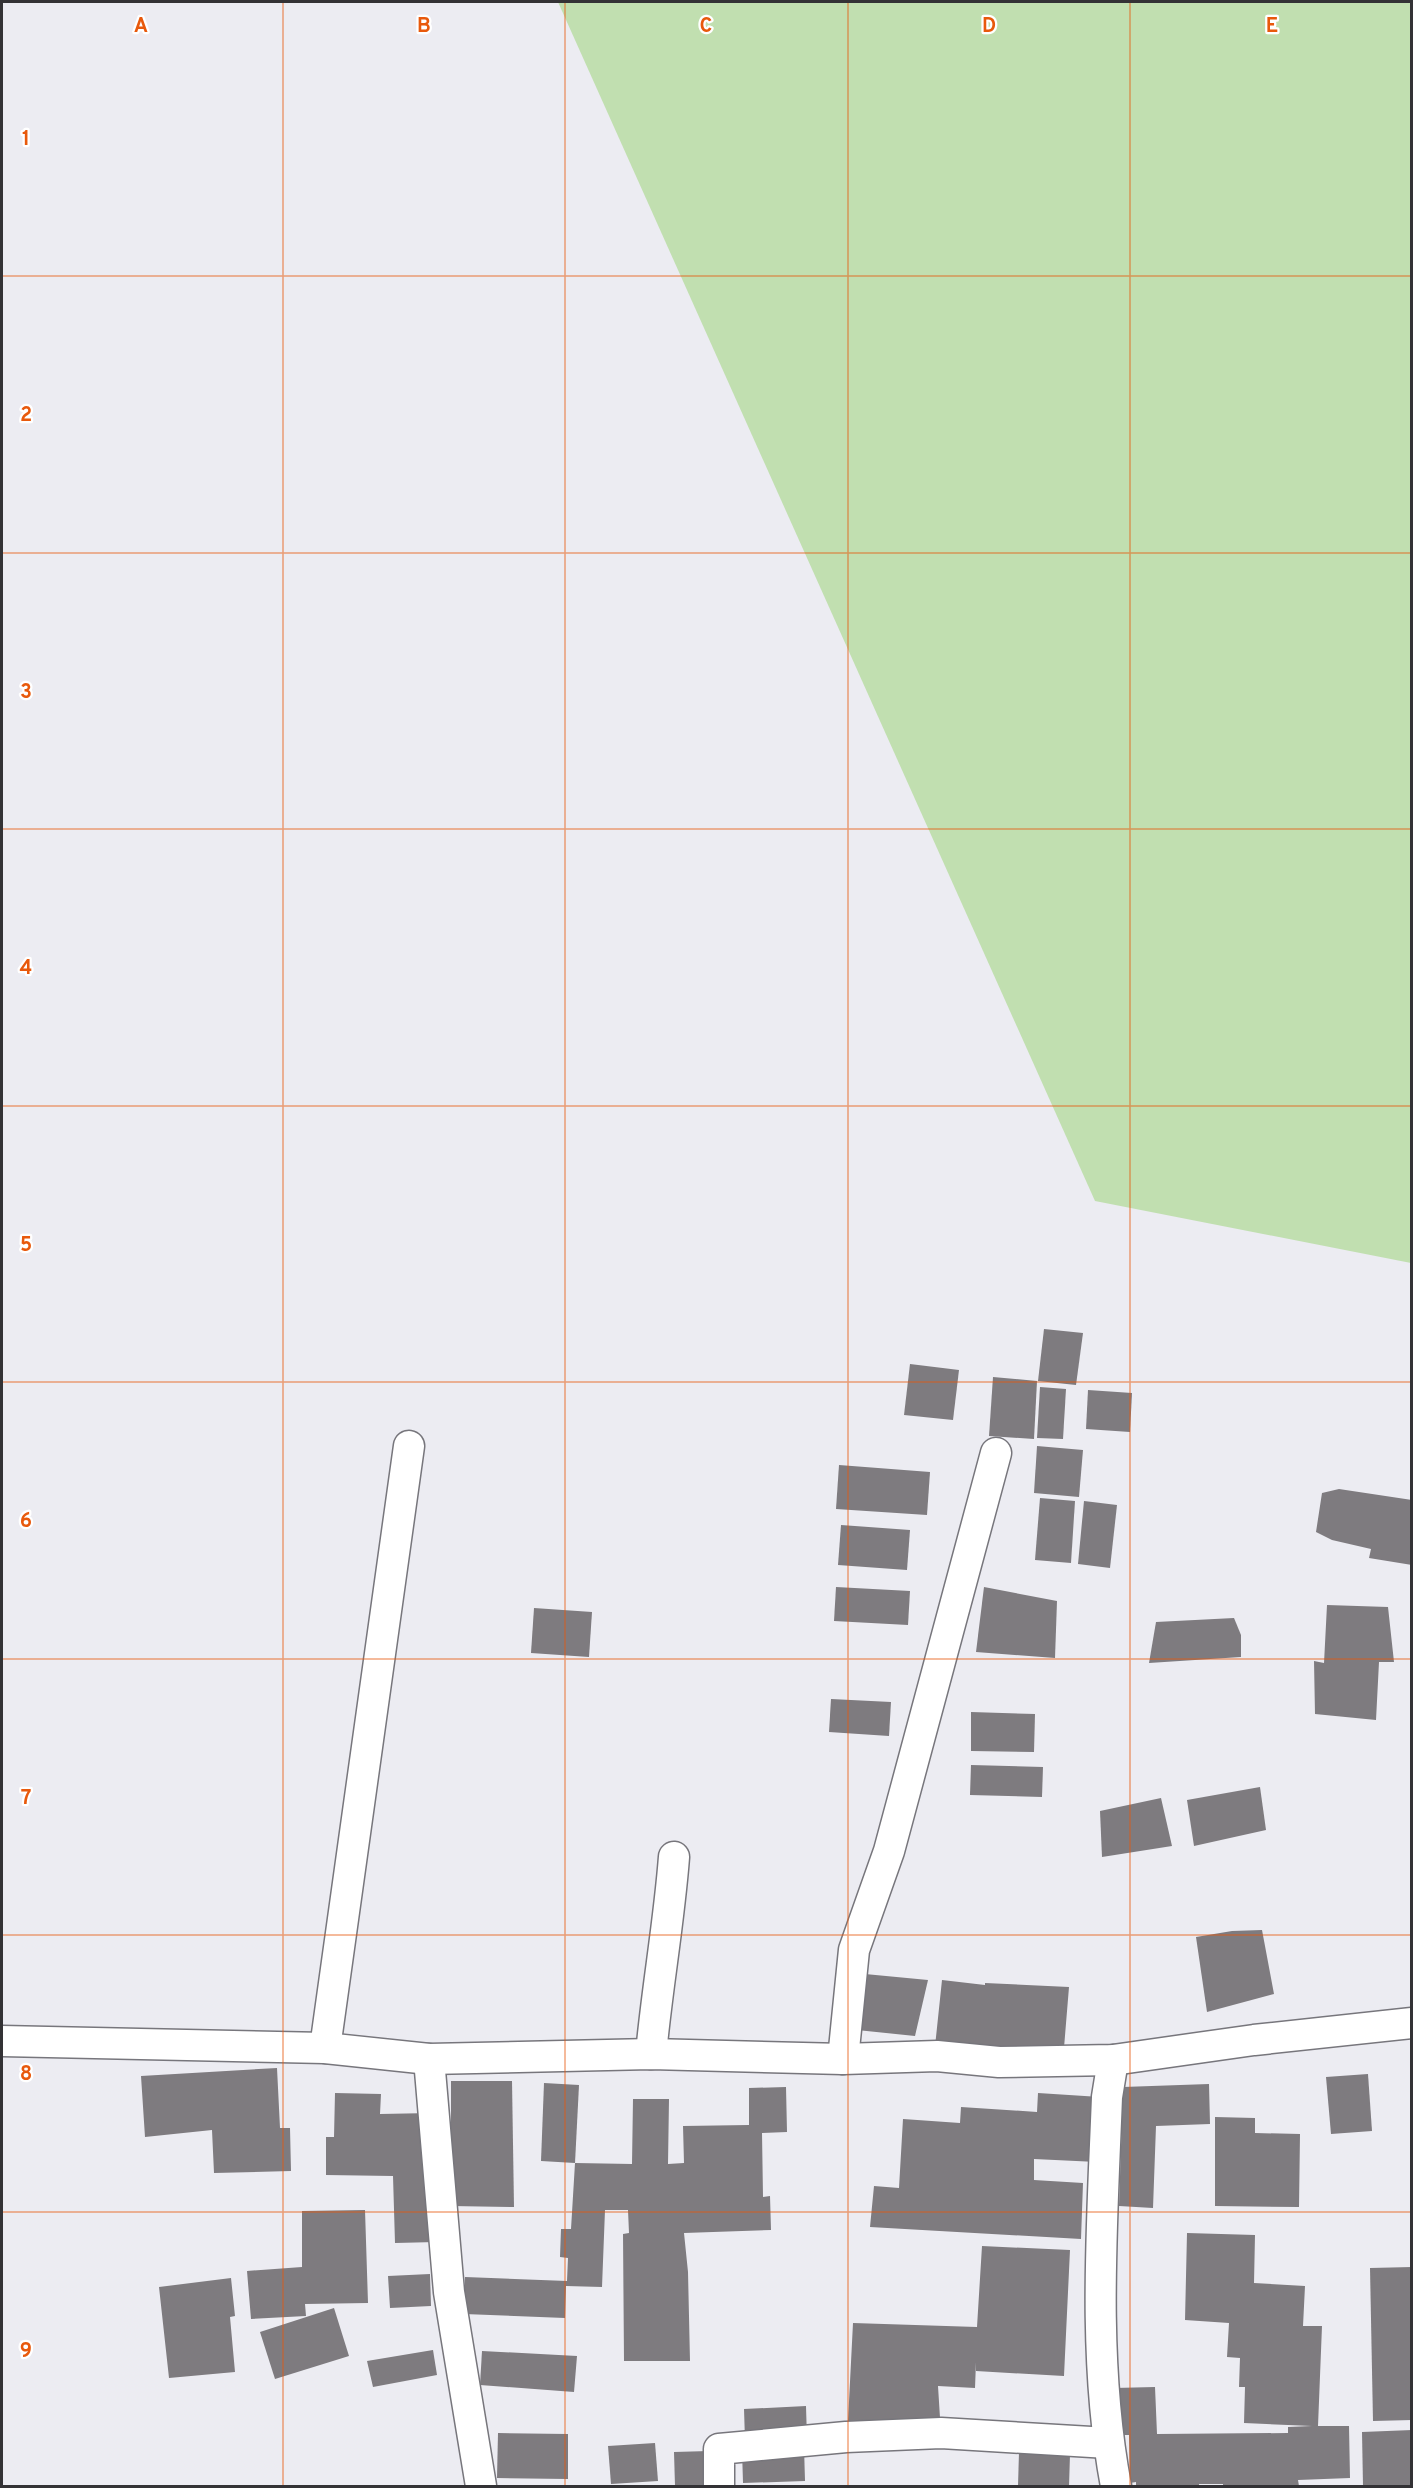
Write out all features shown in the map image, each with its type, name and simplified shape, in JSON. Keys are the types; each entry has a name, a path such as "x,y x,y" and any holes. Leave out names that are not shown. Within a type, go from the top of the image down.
{"street":[{"path":"325,2048 409,1446"},
{"path":"843,2059 854,1950 889,1851 996,1453"},
{"path":"651,2054 658,1984 670,1919 675,1857"},
{"path":"2,2041 325,2048 429,2059 651,2054 843,2059 937,2056 999,2062 1113,2060 1254,2040 1412,2023"},
{"path":"429,2059 449,2292 482,2487"},
{"path":"1113,2060 1107,2097 1100,2324 1108,2443 1116,2487"},
{"path":"719,2487 719,2449 846,2437 941,2433 1108,2443"}],"green space":[{"path":"558,2 1411,2 1411,1263 1095,1201"}],"building":[{"path":"1044,1329 1083,1333 1076,1385 1038,1381"},
{"path":"910,1364 959,1370 953,1420 904,1415"},
{"path":"993,1377 1037,1381 1034,1439 989,1436"},
{"path":"1040,1387 1066,1389 1063,1439 1037,1438"},
{"path":"1088,1390 1132,1393 1130,1432 1086,1429"},
{"path":"1037,1446 1083,1450 1079,1497 1034,1493"},
{"path":"839,1465 930,1472 927,1515 836,1509"},
{"path":"1339,1489 1412,1500 1412,1565 1369,1558 1371,1549 1332,1540 1316,1532 1322,1493"},
{"path":"1040,1498 1075,1501 1071,1563 1035,1560"},
{"path":"1084,1501 1117,1505 1110,1568 1078,1564"},
{"path":"841,1525 910,1530 907,1570 838,1565"},
{"path":"836,1587 910,1591 908,1625 834,1621"},
{"path":"984,1587 1057,1601 1055,1658 976,1652"},
{"path":"1327,1605 1388,1607 1394,1662 1379,1662 1376,1720 1315,1714 1314,1661 1324,1663"},
{"path":"534,1608 592,1612 589,1657 531,1653"},
{"path":"1234,1618 1241,1635 1241,1657 1149,1663 1156,1622"},
{"path":"831,1699 891,1702 889,1736 829,1732"},
{"path":"971,1712 1035,1714 1034,1752 971,1751"},
{"path":"971,1765 1043,1767 1042,1797 970,1795"},
{"path":"1260,1787 1266,1830 1194,1846 1187,1800"},
{"path":"1161,1798 1172,1846 1102,1857 1100,1811"},
{"path":"1262,1930 1274,1994 1207,2012 1196,1937 1232,1931"},
{"path":"865,1974 928,1980 915,2036 857,2030"},
{"path":"942,1980 985,1985 985,1983 1069,1987 1063,2060 934,2056"},
{"path":"277,2068 280,2128 290,2128 291,2171 214,2173 212,2130 145,2137 141,2076"},
{"path":"1368,2074 1372,2131 1331,2134 1326,2077"},
{"path":"451,2081 512,2081 514,2207 451,2206"},
{"path":"544,2083 579,2085 575,2163 541,2161"},
{"path":"1209,2084 1210,2124 1156,2126 1153,2208 1119,2206 1123,2087"},
{"path":"786,2087 787,2132 762,2133 763,2197 770,2196 771,2230 684,2233 688,2272 690,2361 624,2361 623,2234 629,2233 628,2210 605,2210 602,2287 566,2286 565,2318 464,2314 465,2277 567,2281 568,2258 560,2257 561,2229 571,2229 575,2163 632,2164 633,2099 669,2099 668,2164 684,2163 683,2126 749,2125 749,2088"},
{"path":"335,2093 381,2094 380,2114 432,2113 436,2242 395,2243 393,2176 326,2175 326,2137 334,2137"},
{"path":"1038,2093 1100,2097 1097,2162 1034,2159 1034,2180 1083,2183 1081,2239 870,2227 874,2186 899,2188 903,2119 960,2123 961,2107 1037,2112"},
{"path":"1215,2117 1255,2118 1255,2133 1300,2134 1299,2207 1215,2206"},
{"path":"365,2210 368,2303 305,2304 306,2316 251,2319 247,2271 302,2267 302,2211"},
{"path":"1187,2233 1255,2235 1254,2283 1305,2286 1303,2326 1322,2326 1318,2426 1349,2426 1350,2478 1298,2480 1299,2486 1199,2484 1199,2486 1136,2486 1136,2482 1130,2483 1129,2435 1116,2435 1114,2388 1155,2387 1157,2434 1288,2433 1288,2427 1312,2426 1244,2423 1245,2387 1239,2387 1240,2358 1227,2357 1229,2323 1185,2320"},
{"path":"982,2246 1070,2250 1064,2376 976,2371 976,2362 975,2388 938,2386 940,2418 848,2421 853,2323 977,2327"},
{"path":"1412,2267 1412,2420 1373,2421 1370,2268"},
{"path":"430,2274 431,2306 390,2308 388,2276"},
{"path":"231,2278 235,2316 230,2317 235,2372 169,2378 159,2287"},
{"path":"334,2308 349,2356 275,2379 260,2332"},
{"path":"433,2350 437,2375 373,2387 367,2361"},
{"path":"482,2351 577,2356 574,2392 480,2385"},
{"path":"806,2406 807,2439 745,2441 744,2409"},
{"path":"1412,2430 1412,2486 1363,2486 1362,2432"},
{"path":"498,2433 568,2434 568,2479 497,2478"},
{"path":"655,2443 658,2481 611,2484 608,2446"},
{"path":"804,2447 805,2481 743,2483 742,2450"},
{"path":"709,2451 709,2485 675,2486 674,2452"},
{"path":"1019,2452 1070,2454 1069,2486 1018,2486"}]}
